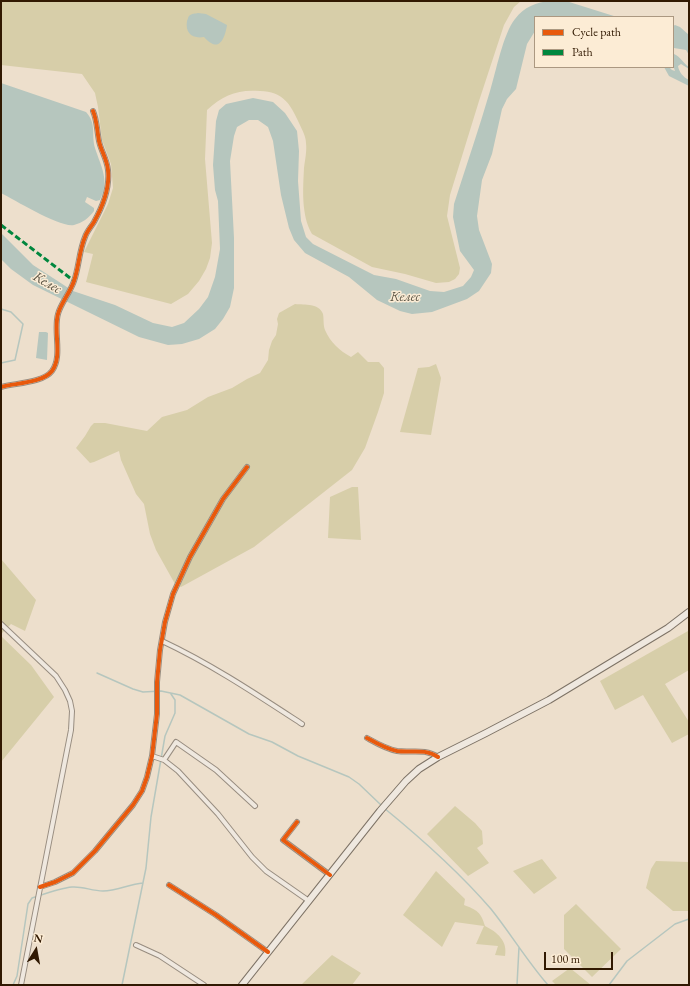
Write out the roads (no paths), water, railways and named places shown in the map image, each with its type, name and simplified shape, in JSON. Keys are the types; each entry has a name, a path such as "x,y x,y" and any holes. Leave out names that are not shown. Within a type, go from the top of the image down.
{"main road":[{"path":"242,985 380,811 415,773 438,757 548,700 668,628 689,612"}],"street":[{"path":"1,387 39,379 47,375 53,369 57,359 57,319 74,281 80,248 101,206 106,194 108,182 108,169 99,141 93,111"},
{"path":"40,887 55,882 73,872 95,851 133,805 142,791 152,756 157,714 157,682 165,622 174,594 190,557 223,499 247,467"},
{"path":"1,624 56,676 65,690 72,711 71,730 21,985"},
{"path":"162,641 186,652 302,724"},
{"path":"367,738 387,748 397,751 427,752 438,757"},
{"path":"164,760 176,742 216,770 255,806"},
{"path":"152,756 164,760 178,771 218,814 252,857 266,871 308,902"},
{"path":"297,822 283,840 330,875"},
{"path":"169,885 216,914 268,952"},
{"path":"136,945 160,956 204,985"}],"water":[{"name":"Келес","path":"566,1 614,16 534,16 534,33 527,44 516,89 507,99 502,109 492,154 482,180 477,216 479,230 492,264 491,273 479,291 467,299 432,312 412,314 400,311 377,300 349,277 305,253 294,240 289,228 281,195 273,141 268,127 258,120 249,120 237,127 230,161 234,238 234,288 230,307 215,329 199,339 182,344 168,345 139,337 33,285 11,269 1,259 1,233 33,265 73,291 115,305 153,323 172,327 184,323 199,309 208,297 215,277 220,249 218,201 215,190 213,165 216,121 219,110 226,104 253,98 273,102 285,113 297,131 299,151 298,181 301,221 306,237 313,244 374,275 396,279 430,291 444,292 463,286 471,277 474,270 460,251 453,217 454,204 507,34 515,19 522,11 540,3"},
{"path":"191,14 206,14 227,25 226,32 221,42 215,45 204,37 196,37 188,32 188,17"},
{"path":"674,26 680,27 689,35 689,55 686,50 674,48"},
{"path":"674,54 689,67 689,69 681,64 678,66 682,74 689,80 689,86 669,76 665,68 670,68 675,71"},
{"path":"1,83 86,112 89,116 93,125 95,148 104,174 104,186 100,200 96,201 87,197 85,202 94,208 94,211 83,222 74,225 67,225 48,218 1,193"},
{"path":"39,332 48,333 47,360 36,358"}],"waterway":[{"path":"1,309 11,312 23,324 15,360 1,363"},
{"path":"97,673 143,692 161,691 180,695 249,734 272,742 298,756 349,777 359,784 381,805"},
{"path":"122,985 146,868 151,817 165,736 175,713 175,700 171,694"},
{"path":"384,808 440,856 479,895 548,985"},
{"path":"13,985 17,976 28,904 32,898 52,891 67,888 76,887 108,891 143,883"},
{"path":"609,985 627,961 675,924 689,919"},
{"path":"517,985 519,947"}]}
